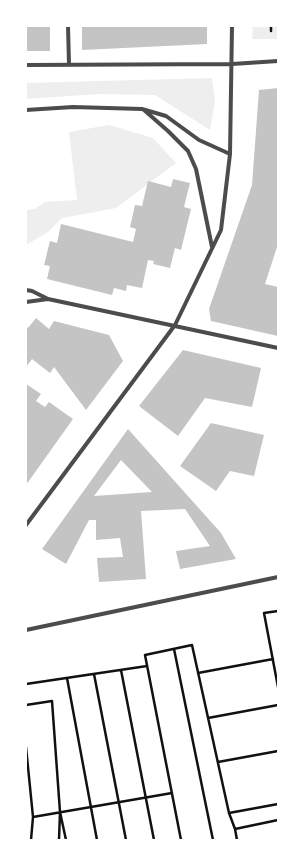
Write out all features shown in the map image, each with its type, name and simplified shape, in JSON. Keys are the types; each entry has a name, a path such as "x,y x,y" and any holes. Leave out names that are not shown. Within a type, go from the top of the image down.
{"street":[{"path":"68,26 69,64"},
{"path":"26,525 175,325 221,230 230,154 232,26"},
{"path":"26,64 232,64 278,61"},
{"path":"26,110 72,107 142,109 166,116 199,140 230,154"},
{"path":"142,109 168,131 188,151 196,169 212,247"},
{"path":"26,290 32,291 48,299 278,348"},
{"path":"26,302 48,299"},
{"path":"26,630 278,577"}],"path":[{"path":"271,31 272,26"},
{"path":"278,611 264,613 278,687"},
{"path":"181,840 145,655 192,646 229,813 235,829 237,840"},
{"path":"174,649 213,840"},
{"path":"198,673 273,659"},
{"path":"26,684 147,666"},
{"path":"121,670 154,840"},
{"path":"94,674 126,840"},
{"path":"66,678 97,840"},
{"path":"26,705 52,701 60,812 59,840"},
{"path":"208,718 278,705"},
{"path":"26,747 33,817 31,840"},
{"path":"218,762 278,751"},
{"path":"33,817 172,793"},
{"path":"229,813 278,804"},
{"path":"60,812 66,840"},
{"path":"235,829 278,820"}],"shaded area":[{"path":"253,26 278,26 278,39 252,39"},
{"path":"212,78 215,101 210,130 155,95 100,94 26,99 26,83"},
{"path":"109,125 153,138 176,163 116,208 62,218 48,232 26,245 26,210 35,209 45,202 77,200 69,132"}],"building":[{"path":"26,26 50,26 50,51 26,51"},
{"path":"82,26 207,26 207,44 82,50"},
{"path":"278,88 278,244 265,284 278,287 278,336 211,321 209,309 252,185 259,90"},
{"path":"173,179 190,183 184,207 191,209 181,250 175,248 170,268 153,264 154,261 148,260 142,288 127,285 126,291 114,288 112,295 47,279 50,266 44,265 50,241 57,243 61,224 133,242 136,229 130,227 135,205 142,206 148,181 171,187"},
{"path":"36,318 49,329 54,321 109,335 123,361 86,410 54,367 50,373 32,359 26,367 26,326 28,328"},
{"path":"183,350 261,368 252,407 205,398 178,436 139,406"},
{"path":"26,384 41,394 36,401 45,407 49,402 73,419 26,485"},
{"path":"211,423 264,435 254,476 230,471 216,491 180,466"},
{"path":"128,429 221,533 236,559 180,569 176,551 210,546 185,509 141,511 146,579 99,582 97,558 123,557 120,538 96,540 96,520 89,520 66,564 42,549","holes":["121,460 152,492 94,496"]}]}
